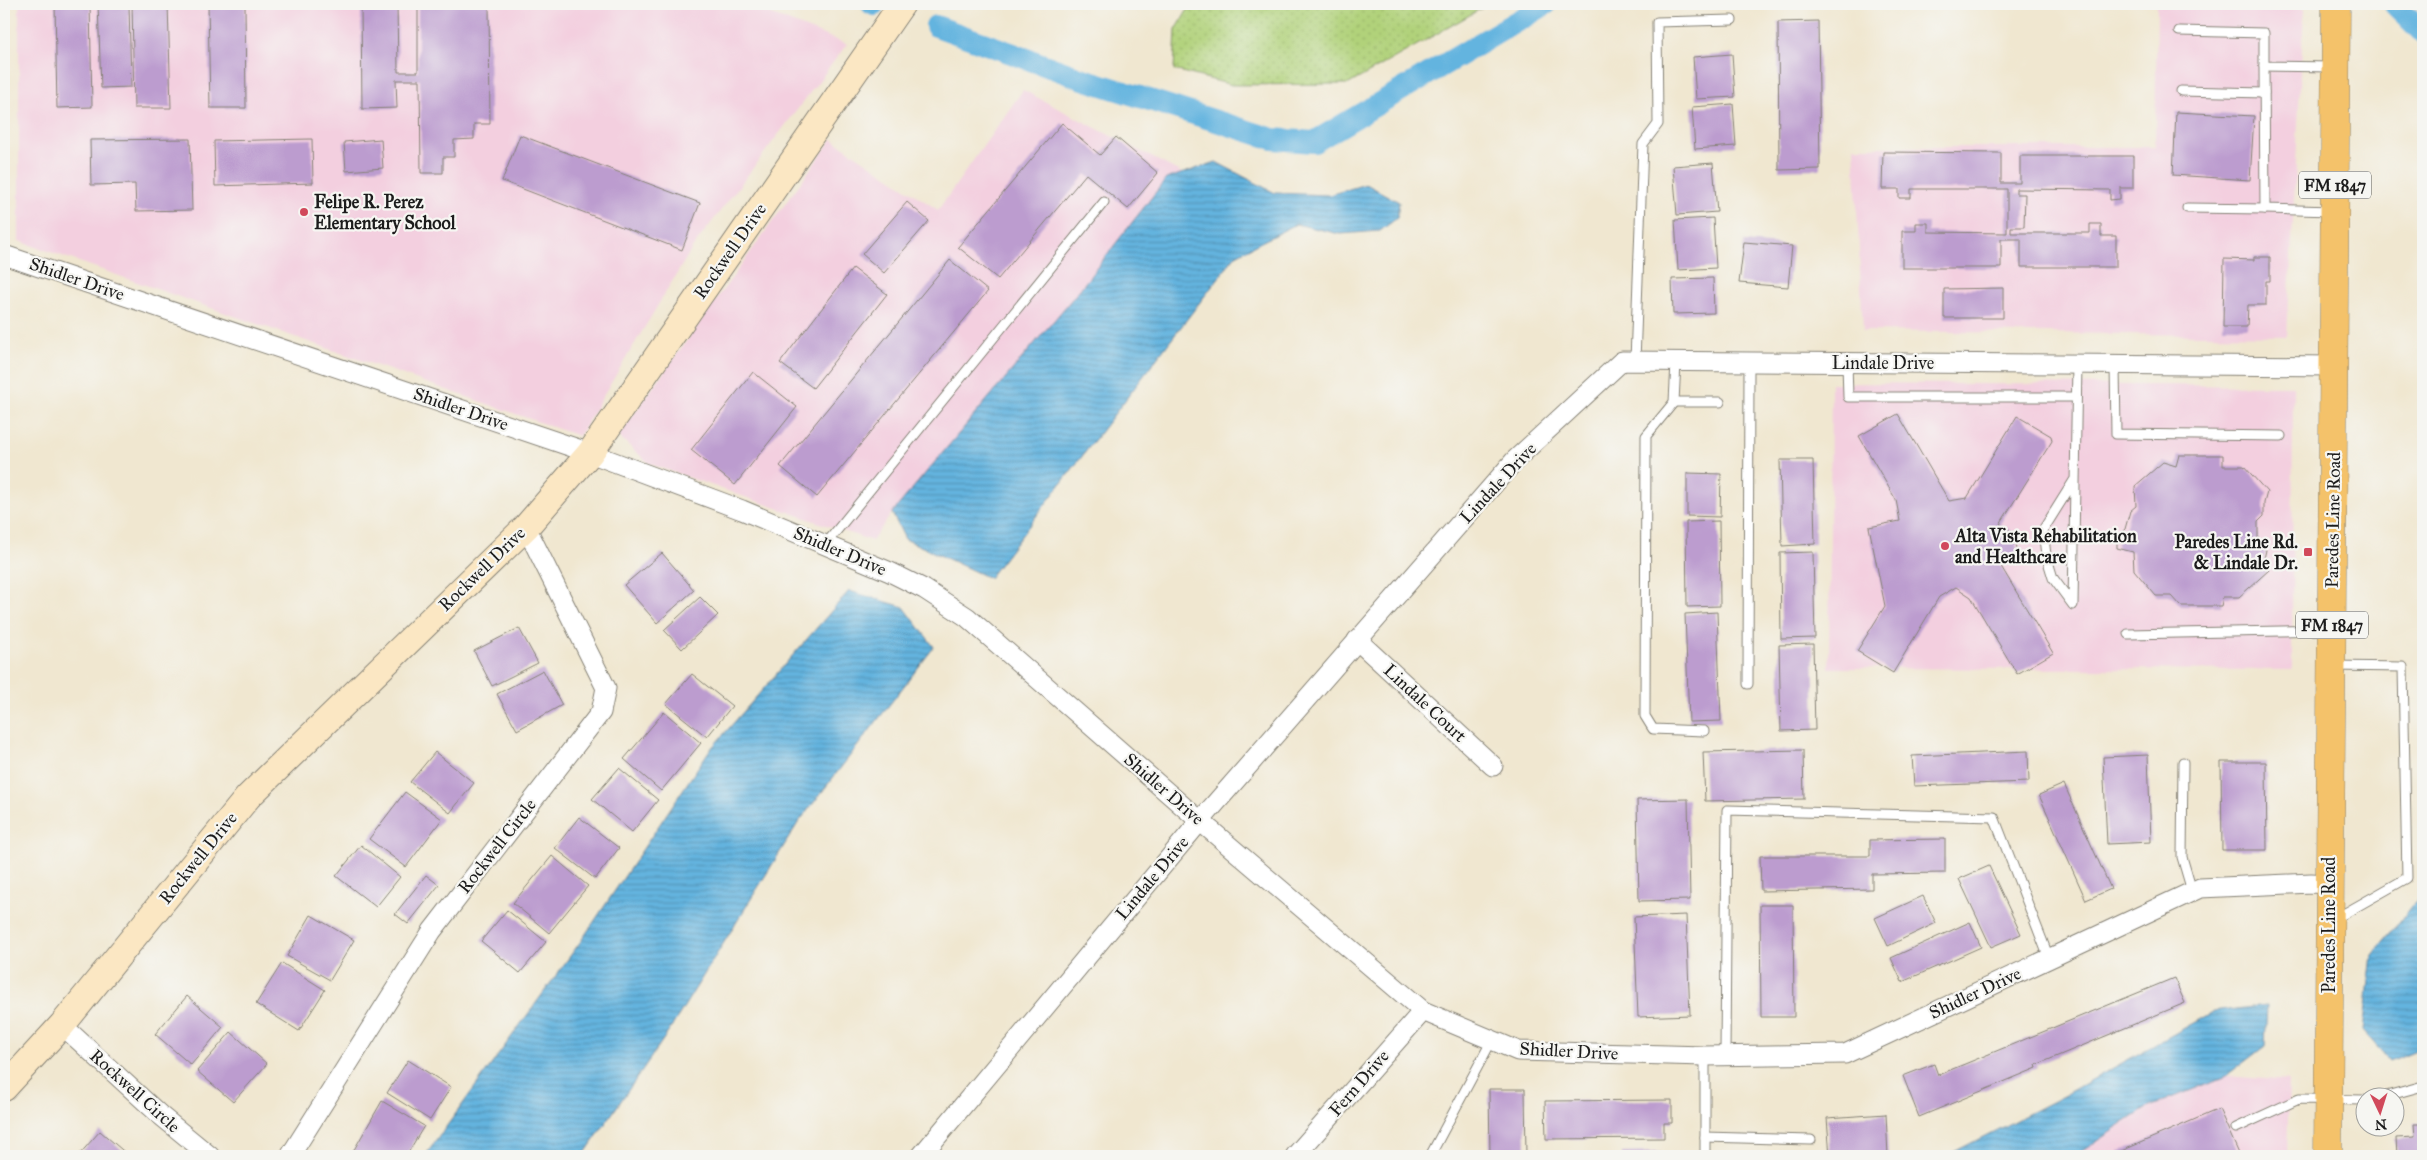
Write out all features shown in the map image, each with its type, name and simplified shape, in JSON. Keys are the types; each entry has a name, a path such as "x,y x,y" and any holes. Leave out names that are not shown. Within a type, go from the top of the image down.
{"main road":[{"name":"Paredes Line Road","path":"2328,1156 2329,884 2333,666 2336,4"}],"street":[{"name":"Rockwell Drive","path":"4,1088 62,1025 248,797 526,527 590,453 902,4"},
{"name":"Shidler Drive","path":"4,254 590,453 742,510 924,589 967,617 1200,821 1423,1011 1518,1051 1705,1056 1845,1054 2200,888 2311,883 2329,884"},
{"name":"Lindale Drive","path":"921,1156 1200,821 1515,460 1622,361 2334,366"},
{"name":"Rockwell Circle","path":"290,1156 432,930 601,712 606,688 526,527"},
{"name":"Lindale Court","path":"1357,640 1493,766"},
{"name":"Fern Drive","path":"1295,1156 1423,1011"},
{"name":"Rockwell Circle","path":"62,1025 160,1115 210,1156"}],"lane":[{"path":"1635,361 1644,144 1658,124 1657,22 1732,20"},
{"path":"2180,31 2264,33 2265,208"},
{"path":"2264,66 2335,67"},
{"path":"2181,91 2264,93"},
{"path":"825,545 1104,202"},
{"path":"2187,208 2265,208 2335,211"},
{"path":"1676,362 1674,402 1646,436 1645,716 1653,729 1704,731"},
{"path":"1748,684 1749,362"},
{"path":"1848,363 1848,397 2076,396"},
{"path":"2075,479 2043,530 2046,555 2053,578 2073,605 2075,479 2076,364"},
{"path":"2115,365 2116,434 2281,436"},
{"path":"1674,402 1720,402"},
{"path":"2128,634 2332,630"},
{"path":"2329,922 2406,878 2402,667 2333,666"},
{"path":"2183,762 2182,857 2192,891"},
{"path":"1725,1055 1727,810 1994,817 2049,958"},
{"path":"1430,1156 1492,1040"},
{"path":"1705,1056 1705,1156"},
{"path":"2404,1091 2423,1086"},
{"path":"2236,1128 2298,1099 2354,1100"},
{"path":"1705,1137 1811,1140"}],"shaded area":[{"name":"Felipe R. Perez Elementary School","path":"19,4 744,4 847,44 693,247 579,436 19,241"},
{"path":"2157,4 2282,4 2304,9 2287,336 1863,331 1854,147 2155,147"},
{"path":"1023,90 1182,173 892,513 872,541 650,464 618,436 832,139 938,210"},
{"path":"1831,383 2293,386 2292,670 1829,668"},
{"path":"2226,1076 2289,1081 2287,1156 2074,1156 2147,1108"}],"green space":[{"path":"1191,4 1489,4 1349,84 1232,85 1174,70 1176,30"}],"water":[{"path":"1216,162 1275,193 1329,195 1366,184 1399,202 1397,218 1380,231 1340,234 1296,224 1236,255 989,578 905,539 892,513 1077,293 1166,179"},
{"path":"849,591 904,607 934,647 798,823 669,1031 583,1156 425,1156 581,941 709,751"},
{"path":"2423,893 2423,1047 2390,1061 2363,1031 2372,955"},
{"path":"2267,1005 2265,1046 2226,1076 2147,1108 2074,1156 1946,1156 2065,1095 2213,1012"}],"building":[{"path":"55,4 90,4 92,107 57,108"},
{"path":"98,4 129,4 131,87 101,88"},
{"path":"132,4 168,4 171,108 134,108"},
{"path":"208,4 245,4 246,108 210,108"},
{"path":"361,4 397,4 398,72 418,72 418,4 489,4 490,124 474,124 474,139 454,140 454,157 443,157 443,173 421,173 420,80 396,80 397,108 362,109"},
{"path":"1818,21 1820,169 1779,170 1778,22"},
{"path":"1732,54 1735,97 1696,99 1693,57"},
{"path":"1733,104 1736,146 1695,149 1692,107"},
{"path":"2176,112 2254,116 2250,180 2173,175"},
{"path":"1062,123 1100,155 1116,137 1158,173 1128,209 1086,174 998,279 958,247"},
{"path":"520,135 700,203 682,250 502,181"},
{"path":"190,139 192,210 136,211 135,184 91,185 90,140"},
{"path":"312,139 313,183 215,186 214,141"},
{"path":"381,139 383,168 346,171 344,142"},
{"path":"1883,152 2001,153 2001,183 2020,183 2020,156 2133,156 2133,188 2120,188 2120,199 2110,200 2110,190 2016,189 2016,194 2025,194 2024,227 2011,227 2011,233 2090,233 2090,224 2101,224 2101,236 2116,236 2116,267 2021,267 2021,239 2001,239 2001,268 1902,268 1902,231 1916,231 1916,223 1928,223 1928,232 2007,233 2007,189 1911,189 1911,198 1899,198 1899,189 1882,189"},
{"path":"1713,163 1717,212 1677,215 1673,166"},
{"path":"907,202 929,221 884,273 862,254"},
{"path":"1713,218 1716,268 1678,270 1675,220"},
{"path":"1744,242 1792,246 1788,287 1739,283"},
{"path":"2254,257 2270,257 2270,281 2266,281 2266,305 2248,305 2247,327 2223,327 2224,259 2254,260"},
{"path":"950,260 988,291 817,497 780,466"},
{"path":"853,268 887,294 813,388 780,363"},
{"path":"1713,278 1714,313 1673,314 1672,279"},
{"path":"2003,288 2003,318 1944,318 1944,289"},
{"path":"753,372 797,407 735,485 691,450"},
{"name":"Alta Vista Rehabilitation and Healthcare","path":"1898,414 1949,501 1967,498 2017,416 2051,436 2052,441 2000,524 2014,533 2019,559 1999,563 2053,653 2017,674 1971,597 1956,587 1939,597 1893,673 1857,651 1885,606 1869,527 1900,521 1896,500 1859,436"},
{"path":"2179,455 2223,455 2223,466 2244,466 2267,492 2264,503 2264,516 2258,522 2258,541 2266,550 2263,563 2269,570 2239,597 2223,597 2221,606 2181,606 2172,596 2156,596 2134,570 2133,552 2117,548 2117,537 2125,529 2130,511 2136,506 2135,486 2163,462 2176,466"},
{"path":"1780,460 1813,460 1815,544 1782,546"},
{"path":"1687,473 1721,474 1720,517 1687,516"},
{"path":"1719,521 1720,606 1687,607 1686,522"},
{"path":"1813,552 1815,638 1781,639 1780,553"},
{"path":"662,553 694,590 657,623 624,585"},
{"path":"700,597 718,615 682,649 664,630"},
{"path":"1717,612 1721,721 1689,722 1685,614"},
{"path":"519,628 538,663 492,686 474,651"},
{"path":"1813,644 1815,730 1781,731 1779,645"},
{"path":"543,670 562,705 517,730 497,694"},
{"path":"692,674 732,706 707,737 666,704"},
{"path":"664,712 701,743 661,791 624,759"},
{"path":"1803,750 1804,799 1705,801 1703,752"},
{"path":"2028,751 2029,782 1914,786 1912,756"},
{"path":"435,752 474,783 450,813 410,782"},
{"path":"2148,755 2151,842 2107,844 2103,757"},
{"path":"2221,762 2266,762 2267,850 2222,850"},
{"path":"619,768 658,800 632,832 592,799"},
{"path":"2064,784 2111,889 2086,900 2039,795"},
{"path":"405,792 442,819 406,867 369,839"},
{"path":"1688,799 1690,900 1639,901 1637,800"},
{"path":"579,817 619,848 595,879 555,848"},
{"path":"1945,839 1945,873 1872,874 1872,889 1761,891 1760,856 1870,856 1870,840"},
{"path":"361,845 400,877 376,907 336,876"},
{"path":"552,856 588,886 549,933 513,903"},
{"path":"1989,866 2021,934 1991,947 1959,879"},
{"path":"426,875 439,885 408,924 395,914"},
{"path":"1923,896 1936,923 1888,946 1875,918"},
{"path":"1760,905 1793,905 1794,1017 1761,1017"},
{"path":"507,910 546,942 520,973 481,941"},
{"path":"311,915 354,940 330,980 287,956"},
{"path":"1686,915 1690,1015 1638,1017 1634,917"},
{"path":"1970,922 1981,947 1902,982 1891,958"},
{"path":"282,963 325,990 299,1031 256,1004"},
{"path":"2174,978 2185,1003 2036,1065 2037,1068 1919,1117 1903,1076 1934,1064 1938,1075"},
{"path":"187,996 223,1027 191,1065 155,1034"},
{"path":"231,1032 267,1064 233,1102 197,1071"},
{"path":"408,1060 451,1087 430,1120 387,1093"},
{"path":"1489,1089 1525,1089 1526,1156 1490,1156"},
{"path":"1672,1100 1672,1123 1664,1123 1664,1138 1546,1139 1545,1101"},
{"path":"382,1101 424,1126 406,1156 351,1155"},
{"path":"2219,1109 2240,1156 2121,1156 2119,1152"},
{"path":"1886,1114 1888,1156 1830,1156 1827,1118"},
{"path":"2414,1124 2423,1124 2423,1156 2397,1156 2396,1138 2415,1137"},
{"path":"100,1131 129,1156 78,1156"},
{"path":"1661,1152 1661,1156 1622,1156 1622,1153"}],"waterway":[{"path":"936,26 1080,78 1273,139 1314,142 1546,4"},
{"path":"2395,5 2423,33"}],"place":[{"name":"Felipe R. Perez Elementary School","path":"304,212"},
{"name":"Alta Vista Rehabilitation and Healthcare","path":"1945,546"},
{"name":"Paredes Line Rd. & Lindale Dr.","path":"2308,552"}]}
